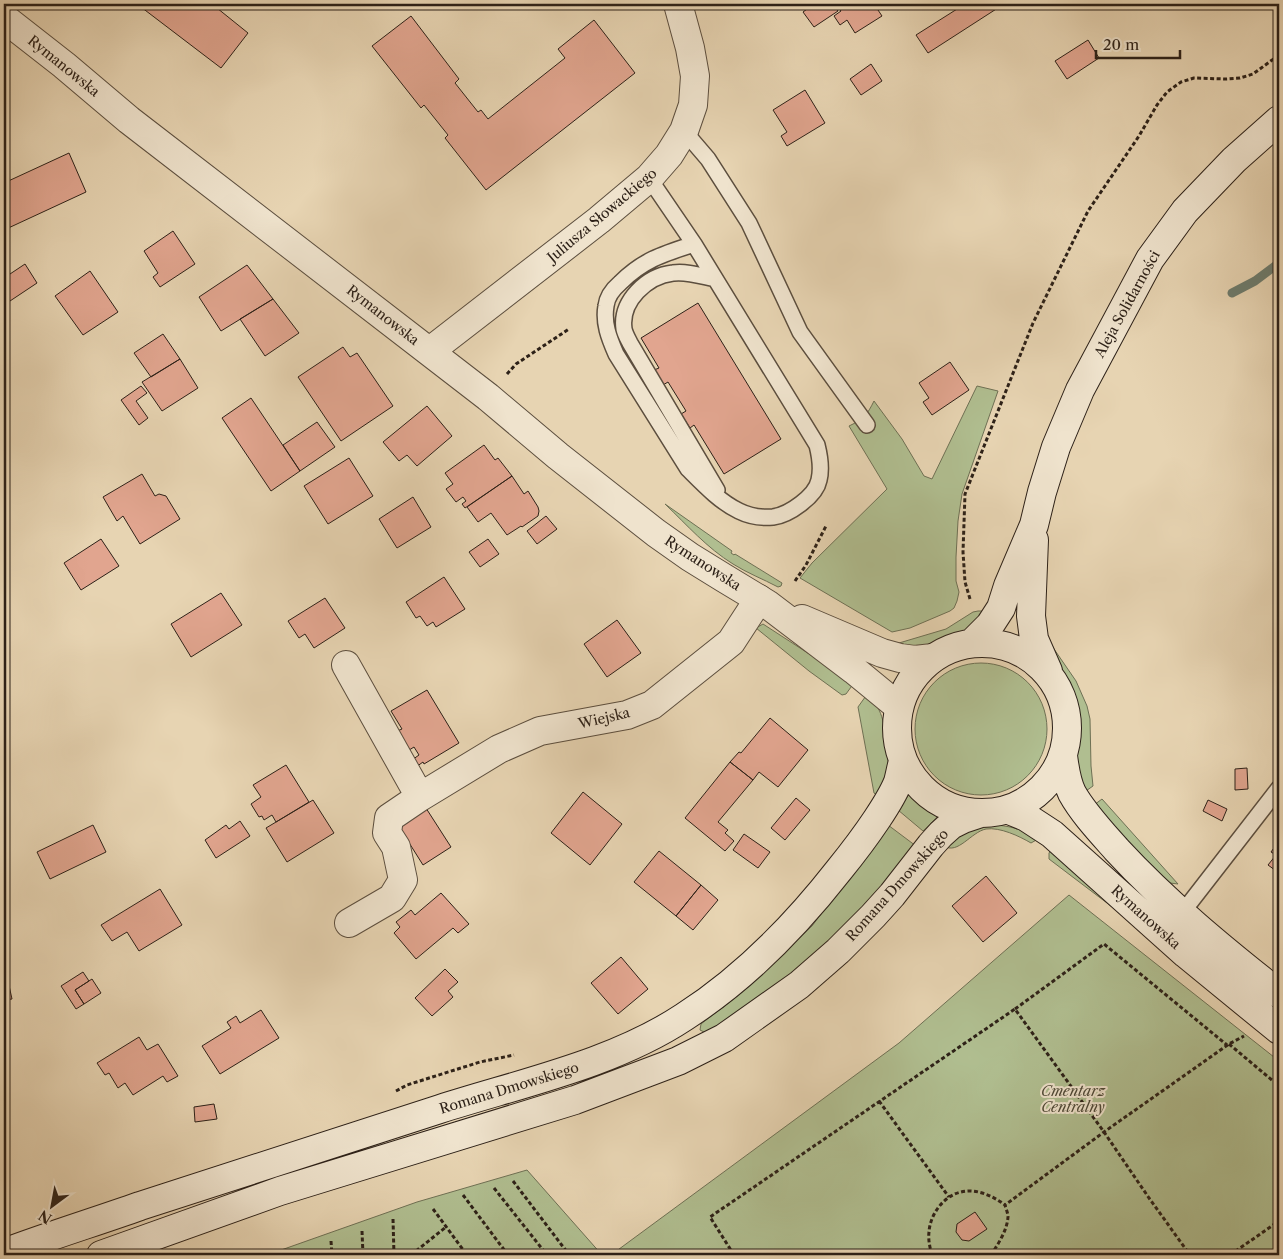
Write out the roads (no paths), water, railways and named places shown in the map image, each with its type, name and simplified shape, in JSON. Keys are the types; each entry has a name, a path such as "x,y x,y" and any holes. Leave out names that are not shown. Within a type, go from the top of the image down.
{"main road":[{"name":"Juliusza Słowackiego","path":"430,351 599,220 650,178 669,155 684,131 693,105 694,76 690,48 678,4"},
{"name":"Rymanowska","path":"4,18 130,120 430,351 656,533 724,578 763,601 854,670 899,707"},
{"name":"Aleja Solidarności","path":"973,642 990,625 1001,608 1008,586 1034,525 1056,447 1080,390 1150,258 1185,212 1234,160 1279,120"},
{"name":"Aleja Solidarności","path":"1034,525 1031,616 1034,639 1049,675"},
{"name":"Rymanowska","path":"763,601 882,652 900,658 915,660 933,658"},
{"name":"Wiejska","path":"349,924 392,898 403,880 396,847 387,833 389,818 499,749 540,732 627,715 652,705 731,642 763,601"},
{"path":"973,642 994,643 1015,649 1034,660 1049,675 1060,693 1066,714 1067,735 1063,756 1049,781 1028,800 1009,810 992,814 956,810 934,799 916,782 903,761 897,734 899,707 906,688 917,671 933,658 952,648 973,642"},
{"path":"346,665 420,797"},
{"name":"Rymanowska","path":"1063,756 1067,782 1081,807 1141,876 1227,952 1279,994"},
{"name":"Romana Dmowskiego","path":"4,1253 264,1164 493,1092 560,1073 621,1051 651,1036 683,1018 710,999 764,952 806,910 859,845 893,795 899,780 903,761"},
{"name":"Rymanowska","path":"1009,810 1026,817 1052,834 1186,954 1279,1030"},
{"name":"Romana Dmowskiego","path":"101,1255 280,1190 575,1100 631,1080 693,1054 724,1038 799,985 838,951 873,916 941,834 951,825 963,819 981,814"}],"lane":[{"path":"684,131 708,159 749,223 800,332 867,425"},
{"path":"650,178 694,244 817,446 822,462 819,482 810,496 795,508 775,517 757,517 739,511 724,502 688,469 616,354 608,336 605,319 606,304 612,290 647,261 694,244"},
{"path":"715,279 687,272 672,273 654,279 639,289 630,302 624,317 624,330 724,502"},
{"path":"1128,901 1162,913 1182,913 1279,788"}],"waterway":[{"path":"1232,293 1255,281 1279,263"}],"park label":[{"name":"Cmentarz Centralny","path":"1073,1100"}]}
